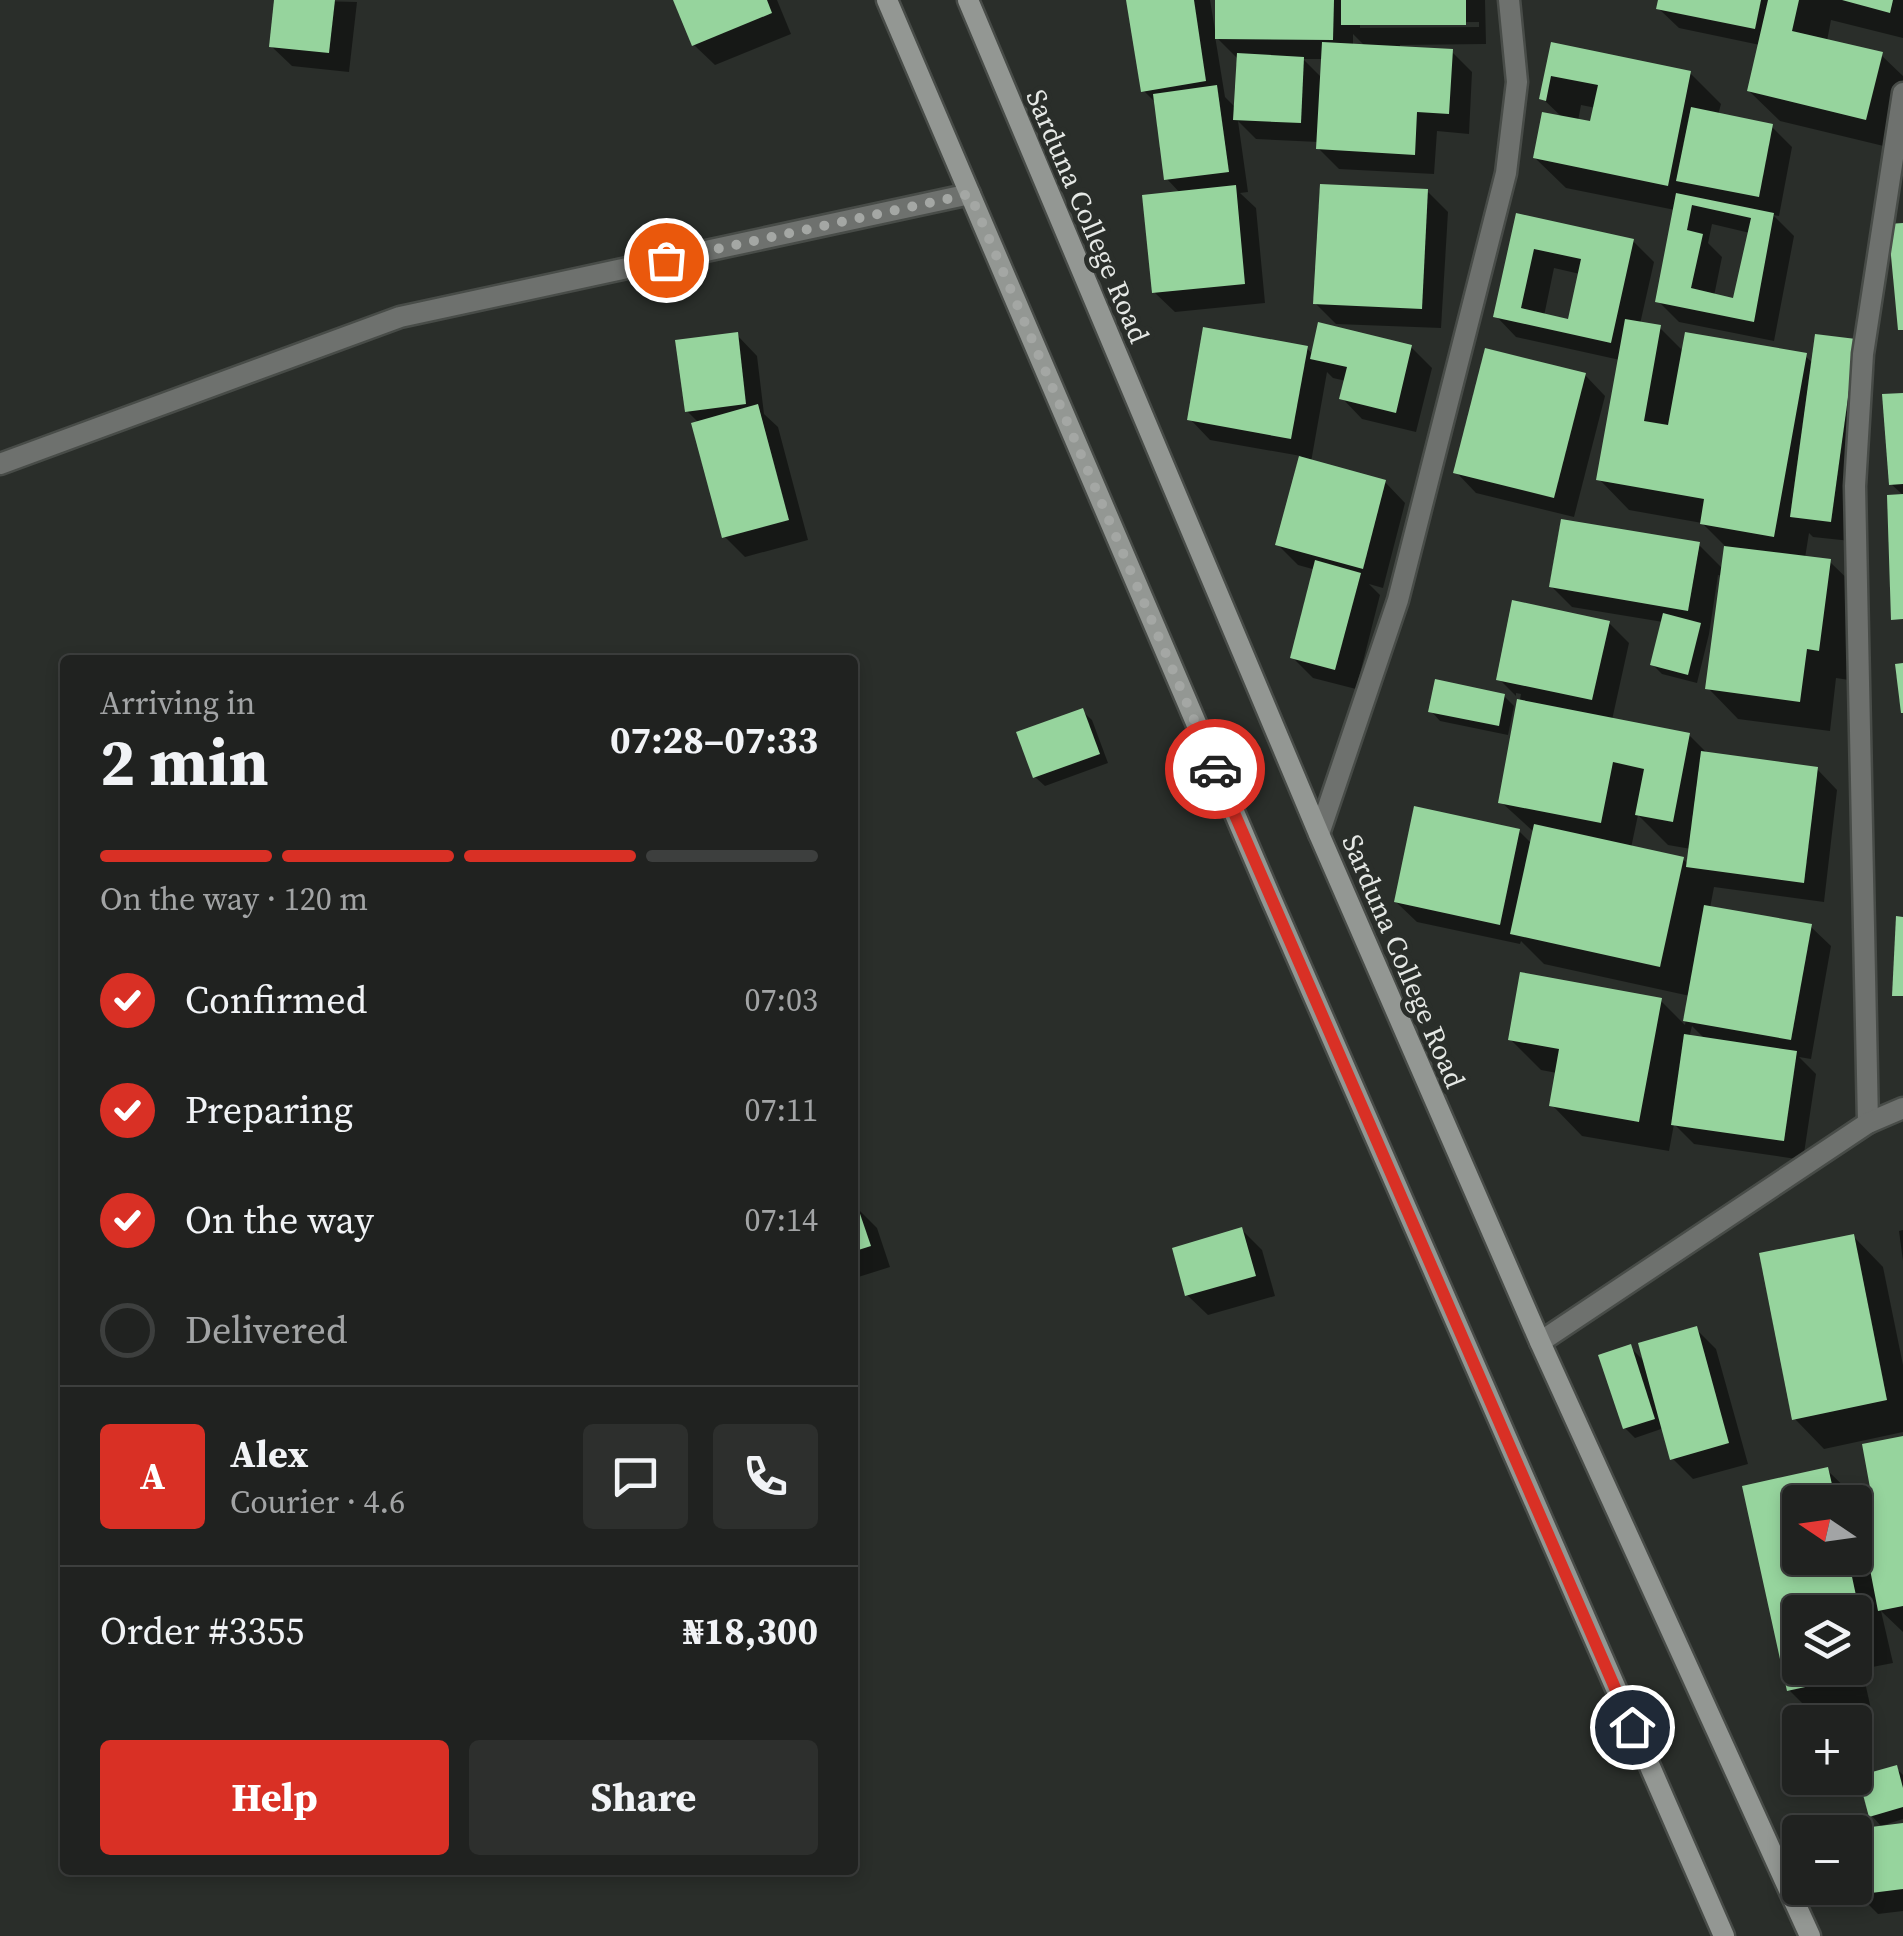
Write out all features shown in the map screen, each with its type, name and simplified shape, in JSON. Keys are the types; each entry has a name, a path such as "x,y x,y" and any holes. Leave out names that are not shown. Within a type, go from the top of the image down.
{"street":[{"path":"887,0 1278,914 1724,1936"},
{"name":"Sarduna College Road","path":"968,0 1319,834 1540,1342 1810,1936"},
{"path":"1319,834 1398,600 1506,173 1517,82 1509,0"},
{"path":"1868,1122 1855,486 1863,354 1903,93"},
{"path":"0,464 400,316 970,194"},
{"path":"1540,1342 1868,1122 1903,1108"}],"building":[{"path":"274,0 335,0 329,53 269,47"},
{"path":"673,0 767,0 772,13 692,46"},
{"path":"1126,0 1194,0 1206,81 1141,92"},
{"path":"1215,0 1334,0 1333,40 1215,39"},
{"path":"1341,0 1466,0 1466,25 1341,25"},
{"path":"1658,0 1761,0 1755,29 1656,9"},
{"path":"1768,0 1799,0 1792,31 1883,52 1866,120 1747,91"},
{"path":"1842,0 1893,0 1890,13"},
{"path":"1322,42 1453,49 1449,114 1417,112 1415,155 1316,149"},
{"path":"1551,42 1691,71 1668,186 1533,158 1542,112 1590,121 1598,85 1551,76 1546,101 1539,99"},
{"path":"1237,53 1304,57 1301,123 1233,120"},
{"path":"1217,85 1229,172 1164,180 1153,94"},
{"path":"1691,107 1773,124 1759,197 1676,181"},
{"path":"1320,184 1428,189 1422,309 1313,304"},
{"path":"1236,185 1245,284 1152,293 1142,195"},
{"path":"1676,193 1774,213 1754,322 1655,302","holes":["1692,205 1751,218 1733,298 1691,288 1703,234 1687,230"]},
{"path":"1516,213 1634,239 1611,343 1493,317","holes":["1534,249 1581,259 1568,319 1521,308"]},
{"path":"1903,223 1903,330 1898,330 1888,224"},
{"path":"1625,319 1661,325 1644,421 1668,425 1685,332 1807,353 1774,537 1700,524 1704,499 1596,480"},
{"path":"1318,322 1412,345 1396,413 1339,399 1347,367 1310,359"},
{"path":"1203,327 1308,346 1291,439 1187,420"},
{"path":"738,332 746,404 685,412 675,340"},
{"path":"1815,334 1856,339 1831,522 1790,517"},
{"path":"1485,348 1586,373 1554,498 1453,473"},
{"path":"1903,393 1903,484 1889,485 1882,394"},
{"path":"758,404 789,520 722,538 691,423"},
{"path":"1299,456 1386,480 1363,569 1275,545"},
{"path":"1903,494 1903,619 1891,620 1887,495"},
{"path":"1561,519 1700,542 1688,611 1549,587"},
{"path":"1724,546 1831,559 1819,651 1807,649 1800,702 1705,689"},
{"path":"1315,560 1361,573 1335,670 1290,658"},
{"path":"1512,600 1610,621 1592,700 1496,680"},
{"path":"1663,613 1701,623 1688,675 1650,665"},
{"path":"1903,663 1903,713 1901,713 1895,664"},
{"path":"1435,679 1505,694 1499,726 1428,712"},
{"path":"1517,699 1690,733 1673,822 1635,815 1644,769 1613,762 1601,823 1498,803"},
{"path":"1083,708 1100,754 1033,778 1016,732"},
{"path":"1701,751 1818,767 1804,883 1686,867"},
{"path":"1414,806 1520,829 1500,925 1394,902"},
{"path":"1534,824 1684,857 1660,967 1510,934"},
{"path":"1704,905 1812,924 1791,1040 1683,1021"},
{"path":"1896,916 1903,917 1903,996 1892,996"},
{"path":"1520,972 1662,998 1639,1122 1549,1106 1559,1049 1508,1040"},
{"path":"1684,1034 1797,1051 1784,1141 1671,1125"},
{"path":"858,1208 871,1246 858,1250"},
{"path":"1242,1227 1256,1276 1185,1296 1172,1248"},
{"path":"1854,1234 1887,1400 1792,1420 1759,1253"},
{"path":"1697,1326 1729,1443 1670,1460 1638,1343"},
{"path":"1631,1344 1655,1419 1623,1429 1598,1355"},
{"path":"1903,1436 1903,1606 1878,1611 1871,1575 1872,1485 1862,1444"},
{"path":"1828,1467 1832,1485 1782,1485 1782,1575 1852,1575 1856,1595 1782,1595 1782,1668 1742,1486"},
{"path":"1786,1685 1814,1685 1787,1691"},
{"path":"1897,1765 1903,1807 1868,1815 1863,1795 1872,1795 1872,1772"},
{"path":"1903,1823 1903,1889 1872,1893 1872,1827"}],"way so far":[{"path":"666,260 970,194 1215,769"}],"route":[{"path":"1215,769 1632,1727"}]}
